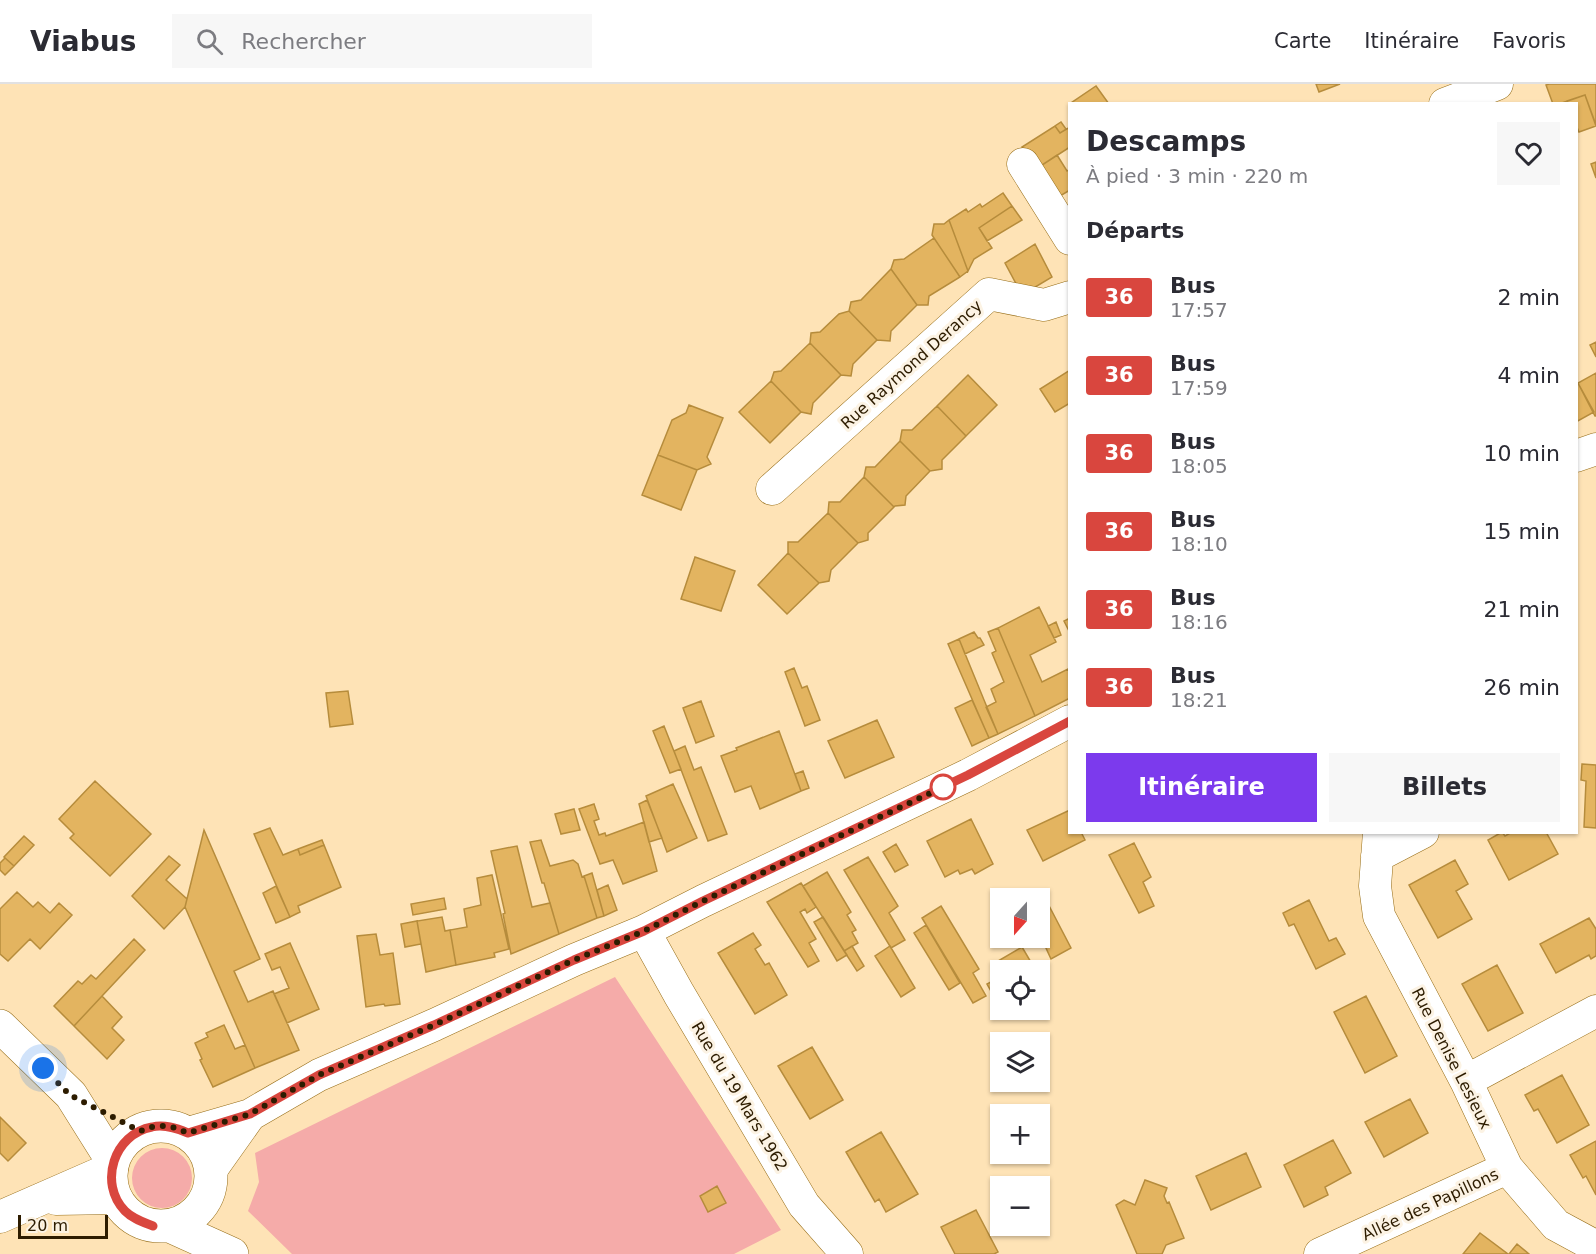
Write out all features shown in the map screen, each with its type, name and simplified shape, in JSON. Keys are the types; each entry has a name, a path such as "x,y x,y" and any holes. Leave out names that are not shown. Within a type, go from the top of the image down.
{"main road":[{"path":"0,1026 70,1095 114,1176 125,1211 138,1221 153,1226 170,1226 190,1218 199,1210 208,1185 209,1159 204,1149 188,1133 176,1128 152,1127 128,1138 119,1149 114,1176"},
{"path":"70,1095 140,1131"},
{"path":"208,1185 234,1254"},
{"path":"170,1226 234,1254"}],"street":[{"path":"1450,102 1497,84"},
{"path":"1023,164 1068,236"},
{"name":"Rue Raymond Derancy","path":"772,489 989,294 1044,305 1068,298"},
{"path":"1578,455 1596,449"},
{"path":"188,1133 250,1114 319,1075 574,960 644,931 959,780 1068,723"},
{"path":"1378,844 1416,834"},
{"name":"Rue Denise Lesieux","path":"1378,844 1375,886 1379,916 1466,1081 1507,1168 1556,1225 1593,1248"},
{"name":"Rue du 19 Mars 1962","path":"644,931 804,1205 847,1254"},
{"path":"1466,1081 1596,1011"},
{"path":"208,1185 250,1114"},
{"name":"Allée des Papillons","path":"1320,1254 1507,1168"},
{"path":"0,1217 43,1199 114,1176"}],"shaded area":[{"path":"615,977 781,1230 734,1254 292,1254 248,1211 259,1182 255,1153"},
{"path":"156,1148 168,1148 179,1153 187,1161 192,1178 190,1190 179,1203 168,1208 156,1208 145,1203 137,1195 132,1184 132,1172 137,1161 145,1153"}],"building":[{"path":"1316,84 1340,84 1319,92"},
{"path":"1596,84 1596,125 1585,95 1565,102 1552,102 1546,85"},
{"path":"1096,86 1108,102 1072,102"},
{"path":"1585,95 1596,126 1579,132 1578,102 1567,101"},
{"path":"1061,122 1066,129 1060,133 1055,126"},
{"path":"1055,126 1060,133 1068,128 1068,148 1036,169 1022,147"},
{"path":"1057,155 1068,170 1068,191 1055,199 1036,169"},
{"path":"1596,162 1596,178 1591,164"},
{"path":"1003,193 1012,206 979,228 992,248 974,259 968,271 949,220 966,209 968,212 980,204 982,207"},
{"path":"1012,206 1022,220 987,241 979,228"},
{"path":"949,220 968,271 960,277 932,235 934,224 944,224"},
{"path":"934,238 960,277 929,296 928,305 917,305 891,269 894,260 904,259"},
{"path":"1035,244 1052,277 1022,295 1005,263"},
{"path":"891,269 917,305 891,331 890,341 877,340 849,311 851,302 861,300"},
{"path":"849,311 877,340 853,364 851,376 841,375 810,343 811,333 820,332 839,314"},
{"path":"1596,342 1596,357 1590,345"},
{"path":"810,343 841,375 813,403 811,414 801,412 771,381 774,372 781,371"},
{"path":"1068,371 1068,404 1055,412 1040,389"},
{"path":"1596,373 1596,416 1595,416 1578,383"},
{"path":"968,375 997,405 966,436 937,406"},
{"path":"771,381 801,412 770,443 739,412"},
{"path":"1578,383 1594,412 1578,421"},
{"path":"689,405 723,418 707,457 711,464 697,470 658,455 672,420 686,413"},
{"path":"937,406 966,436 942,460 942,469 930,471 900,441 902,430 912,430"},
{"path":"900,441 930,471 906,496 905,505 894,507 864,477 866,467 875,467"},
{"path":"658,455 697,470 681,510 642,495"},
{"path":"864,477 894,507 868,533 868,540 858,543 828,513 829,502 840,502"},
{"path":"828,513 858,543 831,570 829,581 819,583 788,553 788,542 798,542"},
{"path":"788,553 819,583 787,614 758,585"},
{"path":"695,557 735,571 721,611 681,599"},
{"path":"1039,607 1056,642 1030,655 1042,682 1068,669 1068,699 1035,716 998,628"},
{"path":"1056,622 1061,635 1054,638 1048,626"},
{"path":"998,628 1035,716 998,734 986,707 996,702 991,689 1004,682 992,653 996,651 988,632"},
{"path":"974,632 984,645 965,654 959,639"},
{"path":"959,639 998,734 989,738 948,644"},
{"path":"794,668 802,688 807,686 820,720 805,726 785,672"},
{"path":"348,691 353,724 330,727 326,693"},
{"path":"972,700 989,738 972,746 955,708"},
{"path":"701,701 714,736 696,743 683,708"},
{"path":"877,720 894,757 845,778 828,741"},
{"path":"664,726 681,769 670,773 653,731"},
{"path":"779,731 801,791 760,809 751,786 735,792 721,756"},
{"path":"685,746 694,770 701,767 727,834 708,841 674,751"},
{"path":"1582,764 1596,765 1596,828 1584,827 1586,781 1581,780"},
{"path":"803,771 809,788 801,791 795,774"},
{"path":"95,781 151,834 110,876 70,838 74,834 59,819"},
{"path":"673,784 697,838 667,852 646,796"},
{"path":"647,800 662,838 649,842 639,804"},
{"path":"594,804 599,819 594,821 599,835 605,833 606,836 644,822 657,871 623,884 613,860 600,864 579,809"},
{"path":"574,809 580,830 561,834 555,814"},
{"path":"1068,811 1068,834 1082,834 1085,840 1043,861 1027,830"},
{"path":"971,819 993,864 975,874 972,869 960,874 958,870 945,877 927,841"},
{"path":"270,828 283,855 298,849 300,855 324,845 341,887 298,906 300,912 290,917 254,834"},
{"path":"204,830 260,959 234,971 248,1002 273,991 299,1050 255,1068 185,907"},
{"path":"1498,834 1505,836 1508,834 1547,834 1558,854 1509,880 1488,840"},
{"path":"24,836 34,845 14,866 4,857"},
{"path":"322,840 324,845 300,855 298,849"},
{"path":"541,840 550,866 573,860 578,864 597,918 559,934 530,842"},
{"path":"1134,843 1151,877 1143,882 1154,906 1139,913 1109,855"},
{"path":"896,844 908,865 895,872 883,852"},
{"path":"517,846 532,907 550,903 559,934 511,954 503,914 505,913 491,851"},
{"path":"169,856 180,865 166,880 187,899 185,907 164,929 132,896"},
{"path":"868,857 898,906 889,913 905,940 891,948 844,870"},
{"path":"5,858 14,866 5,875 0,870 0,863"},
{"path":"1455,860 1468,884 1456,891 1472,919 1438,938 1409,885"},
{"path":"827,872 851,912 847,915 856,930 852,932 858,943 844,951 803,886"},
{"path":"592,873 604,916 597,918 584,876"},
{"path":"492,875 509,949 494,953 495,957 456,965 450,930 467,927 464,909 481,905 477,878"},
{"path":"801,883 816,907 807,913 805,909 800,912 816,939 809,943 819,961 808,967 767,902"},
{"path":"608,885 617,910 604,916 597,890"},
{"path":"276,886 290,917 276,923 263,893"},
{"path":"17,892 33,907 38,902 50,913 59,903 72,915 40,949 30,939 8,961 0,954 0,909"},
{"path":"444,898 446,909 413,915 411,904"},
{"path":"1309,900 1329,941 1336,938 1345,954 1316,969 1294,924 1289,926 1283,913"},
{"path":"941,906 979,969 973,973 986,996 973,1003 922,918"},
{"path":"1050,908 1071,948 1051,959 1046,948 1050,948"},
{"path":"442,917 445,931 450,930 456,965 426,972 417,921"},
{"path":"823,917 847,955 837,961 814,922"},
{"path":"1589,918 1596,929 1596,956 1591,959 1589,955 1556,973 1540,944"},
{"path":"417,921 421,944 405,947 401,924"},
{"path":"926,925 960,983 949,990 914,933"},
{"path":"753,933 761,945 755,949 765,965 769,963 787,995 755,1014 718,953"},
{"path":"376,934 380,955 393,953 400,1004 366,1007 357,936"},
{"path":"134,939 145,950 74,1026 54,1006 78,981 82,984 91,975 96,979"},
{"path":"290,943 319,1009 287,1023 274,994 289,988 280,967 272,970 265,954"},
{"path":"852,946 864,966 857,971 844,951"},
{"path":"890,946 915,988 901,997 875,956"},
{"path":"1023,948 1030,960 1000,960"},
{"path":"1497,965 1523,1013 1488,1031 1462,984"},
{"path":"102,996 122,1017 112,1028 124,1040 107,1059 74,1026"},
{"path":"1366,996 1397,1056 1365,1073 1334,1012"},
{"path":"224,1025 235,1049 245,1045 255,1068 213,1087 200,1060 202,1059 195,1043 208,1037 206,1033"},
{"path":"812,1047 843,1100 810,1119 778,1066"},
{"path":"1562,1075 1589,1125 1557,1143 1538,1109 1534,1111 1525,1095"},
{"path":"1410,1099 1428,1133 1384,1157 1365,1122"},
{"path":"0,1117 26,1143 8,1161 0,1153"},
{"path":"881,1132 918,1194 886,1212 879,1199 875,1202 846,1152"},
{"path":"1333,1140 1351,1173 1325,1187 1328,1195 1304,1207 1284,1165"},
{"path":"1596,1141 1596,1195 1586,1176 1583,1178 1570,1155"},
{"path":"1246,1153 1261,1187 1211,1210 1196,1176"},
{"path":"1145,1180 1167,1188 1164,1196 1167,1203 1169,1202 1184,1238 1166,1245 1162,1254 1137,1254 1116,1205 1124,1200 1135,1205"},
{"path":"717,1186 726,1203 708,1212 700,1196"},
{"path":"976,1210 998,1252 994,1254 955,1254 941,1227"},
{"path":"1480,1233 1508,1254 1463,1254"},
{"path":"1517,1244 1529,1254 1509,1254"}],"bus line":[{"name":"36","path":"153,1226 138,1221 125,1211 116,1198 112,1183 113,1162 119,1149 128,1138 140,1131 164,1126 188,1133 250,1114 319,1075 574,960 644,931 968,775 1068,722"}],"route":[{"path":"43,1068 70,1095 140,1131 164,1126 188,1133 203,1129 250,1114 319,1075 574,960 644,931 943,787"}]}
